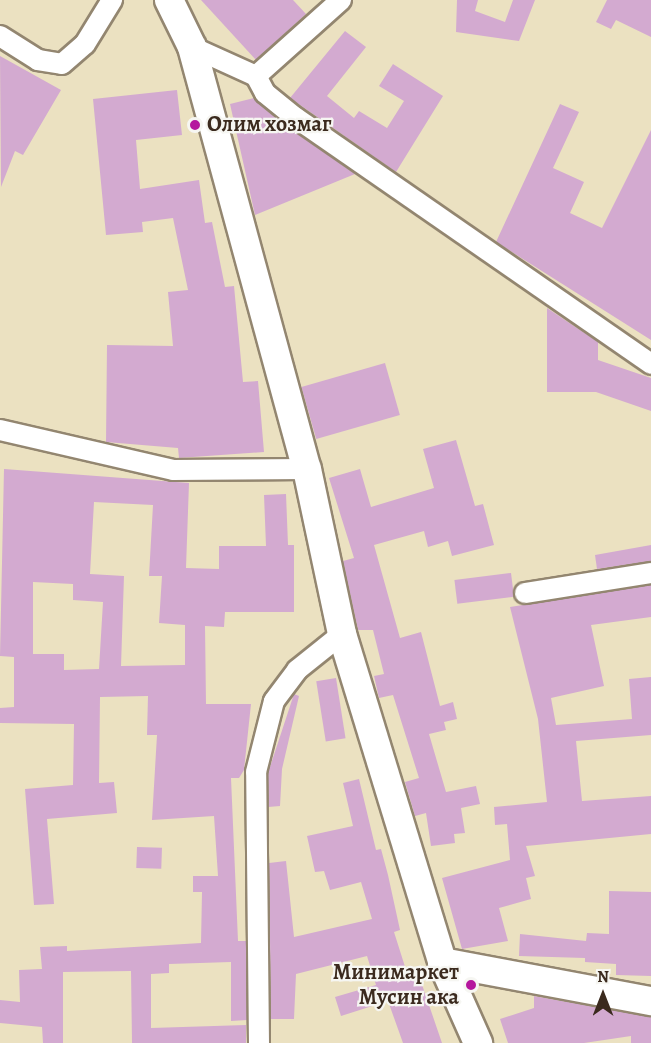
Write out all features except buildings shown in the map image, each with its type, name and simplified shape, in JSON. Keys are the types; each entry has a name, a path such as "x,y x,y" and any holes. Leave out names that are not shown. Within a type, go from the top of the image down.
{"main road":[{"path":"169,0 192,47 307,469 342,634 442,962 478,1043"},
{"path":"442,962 651,1001"}],"street":[{"path":"0,36 38,60 62,64 85,44 112,0"},
{"path":"256,76 340,0"},
{"path":"192,47 256,76 265,93 296,118 651,364"},
{"path":"0,430 173,470 307,469"},
{"path":"525,593 651,573"},
{"path":"259,1043 256,772 274,701 297,670 342,634"}],"place":[{"name":"Олим хозмаг","path":"195,125"},
{"name":"Минимаркет Мусин ака","path":"471,985"}]}
